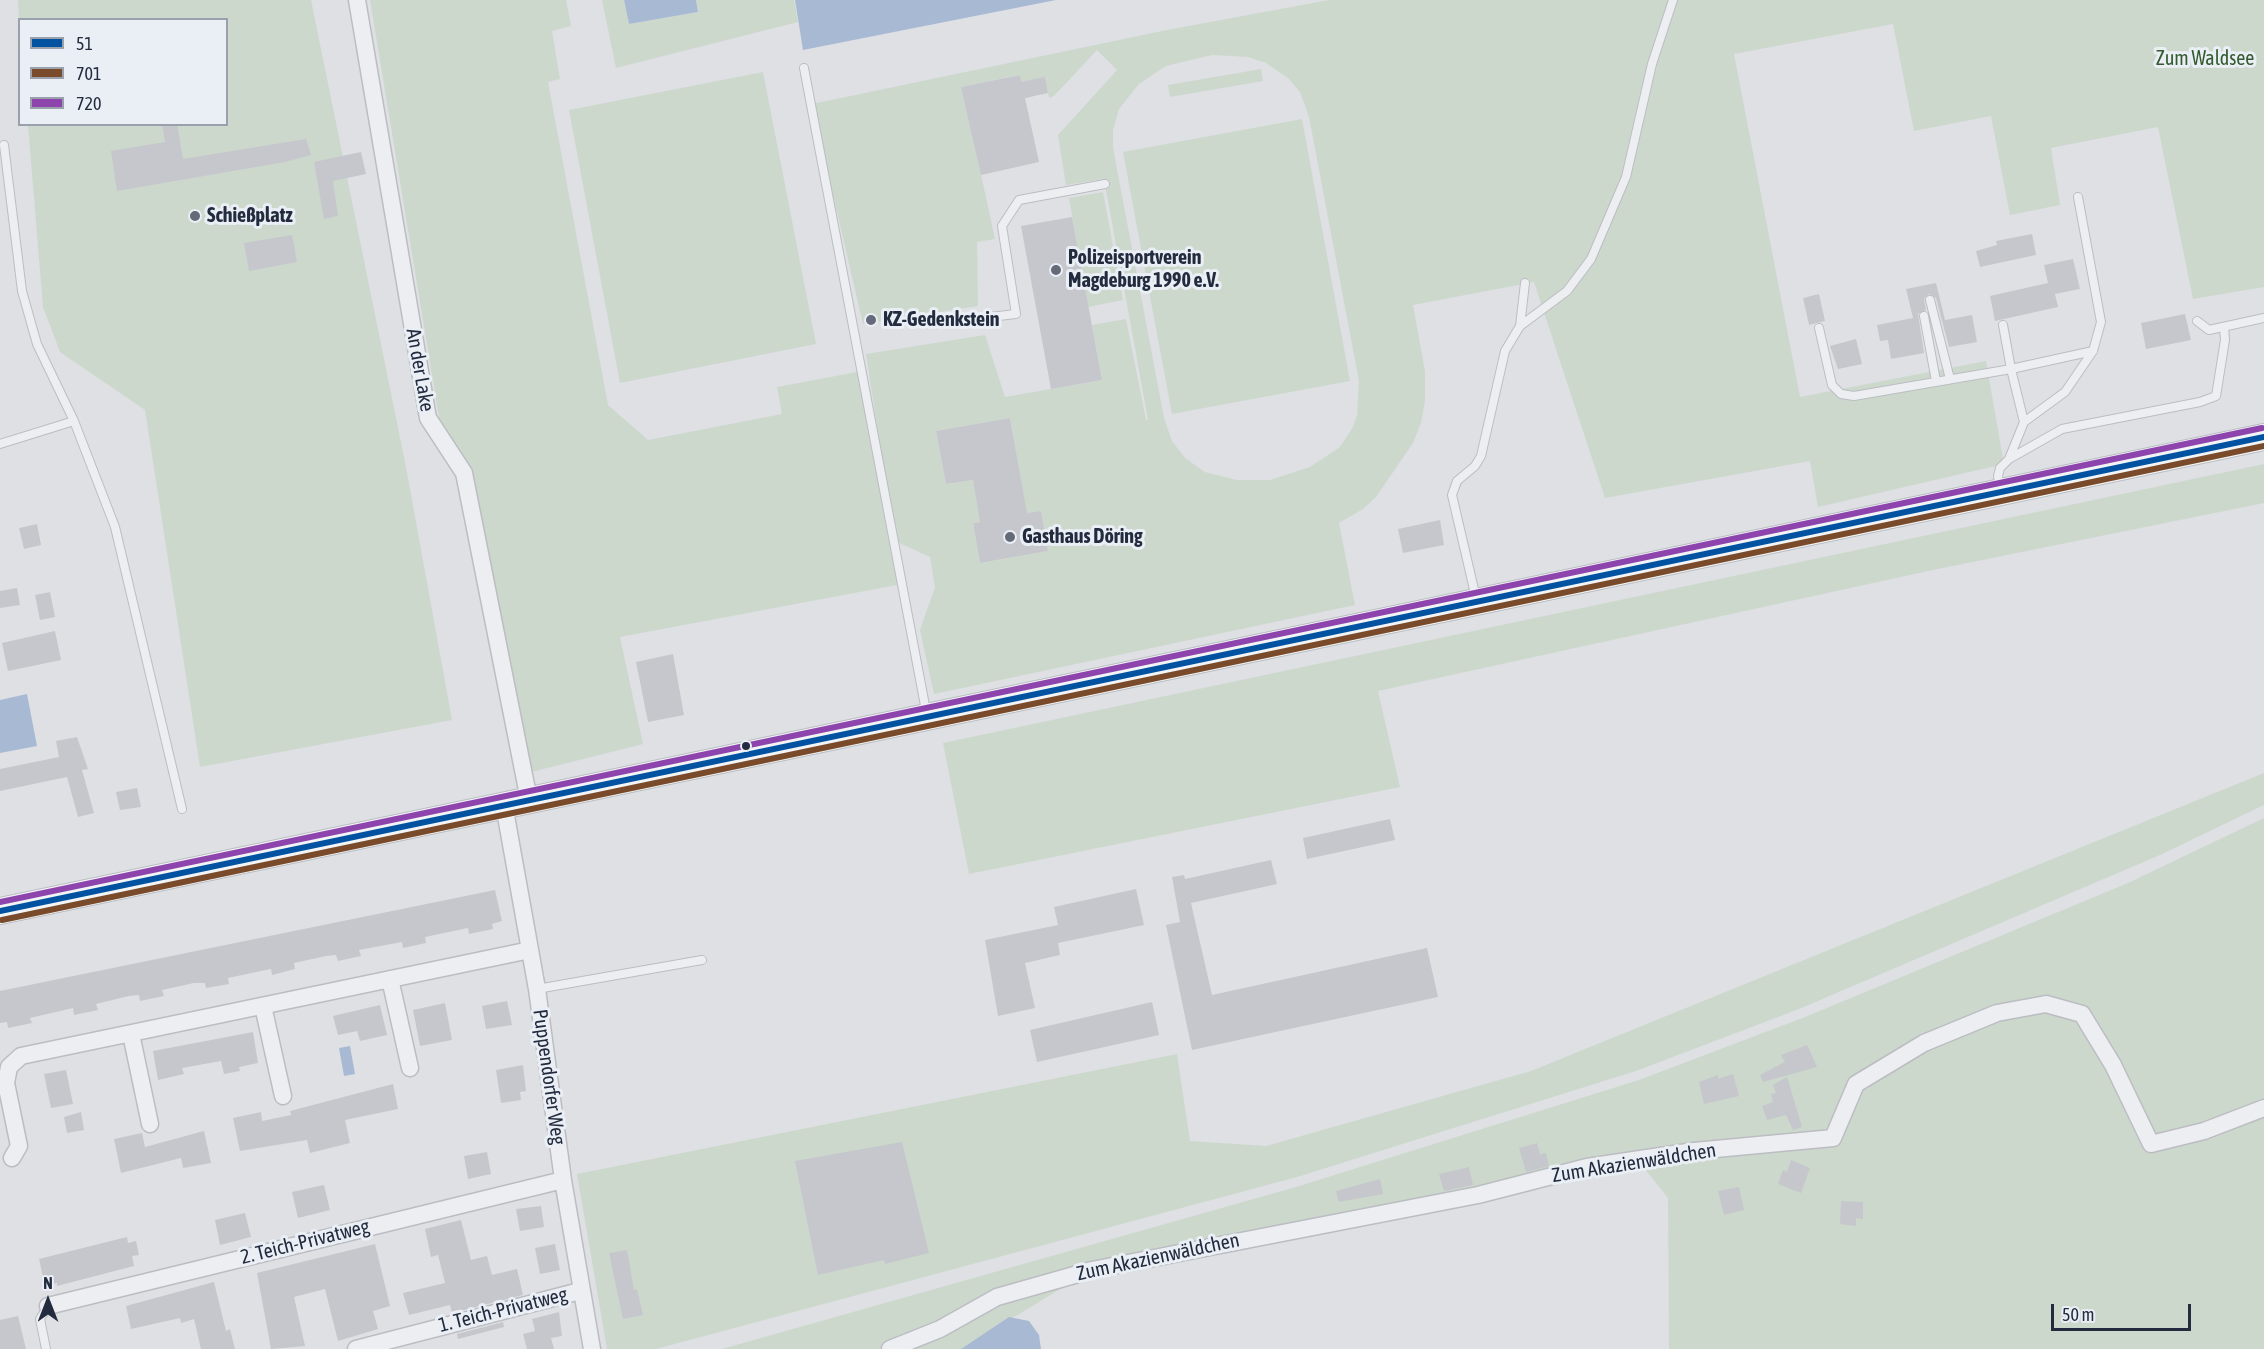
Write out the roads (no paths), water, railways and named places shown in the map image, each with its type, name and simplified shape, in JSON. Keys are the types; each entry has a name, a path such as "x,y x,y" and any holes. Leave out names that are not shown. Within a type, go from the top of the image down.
{"main road":[{"path":"0,910 2264,437"}],"street":[{"name":"An der Lake","path":"357,0 428,418 464,473 529,800"},
{"name":"Puppendorfer Weg","path":"504,805 537,989 562,1180 592,1349"},
{"path":"6,1160 19,1146 6,1083 9,1067 21,1056 530,950"},
{"path":"390,979 410,1068"},
{"name":"Zum Akazienwäldchen","path":"890,1349 940,1329 997,1297 1092,1270 1478,1196 1587,1167 1694,1151 1833,1138 1856,1084 1924,1043 1997,1014 2046,1004 2082,1014 2113,1065 2151,1144 2204,1131 2264,1108"},
{"path":"263,1006 283,1096"},
{"path":"131,1034 150,1125"},
{"name":"2. Teich-Privatweg","path":"48,1306 562,1180"},
{"name":"1. Teich-Privatweg","path":"356,1349 580,1291"}],"lane":[{"path":"1477,602 1452,495 1457,480 1479,461 1505,351 1520,326 1567,291 1591,260 1626,177 1652,64 1673,0"},
{"path":"804,68 927,716"},
{"path":"4,145 22,291 36,344 74,421 115,527 182,809"},
{"path":"990,317 1016,314 1002,226 1019,200 1105,184"},
{"path":"2009,459 2024,422 2065,392 2093,351 2101,322 2078,197"},
{"path":"1520,326 1525,283"},
{"path":"1930,300 1950,379"},
{"path":"1924,316 1936,381"},
{"path":"2197,321 2209,330 2264,318"},
{"path":"2003,325 2024,422"},
{"path":"2001,492 1998,476 2000,468 2009,459 2062,429 2200,402 2216,396 2219,387 2224,327"},
{"path":"1819,328 1832,385 1841,394 1854,396 2011,369 2093,351"},
{"path":"0,444 74,421"},
{"path":"537,989 702,960"},
{"path":"46,1349 40,1319 48,1306"}],"water":[{"path":"624,0 696,0 698,12 629,24"},
{"path":"795,0 1056,0 803,50"},
{"path":"27,694 37,746 0,753 0,700"},
{"path":"350,1046 355,1074 344,1076 339,1048"},
{"path":"1009,1317 1029,1321 1039,1335 1041,1349 961,1349"}],"place":[{"name":"Schießplatz","path":"195,216"},
{"name":"Polizeisportverein Magdeburg 1990 e.V.","path":"1056,270"},
{"name":"KZ-Gedenkstein","path":"871,320"},
{"name":"Gasthaus Döring","path":"1010,537"}],"park label":[{"name":"Zum Waldsee","path":"2205,59"}]}
